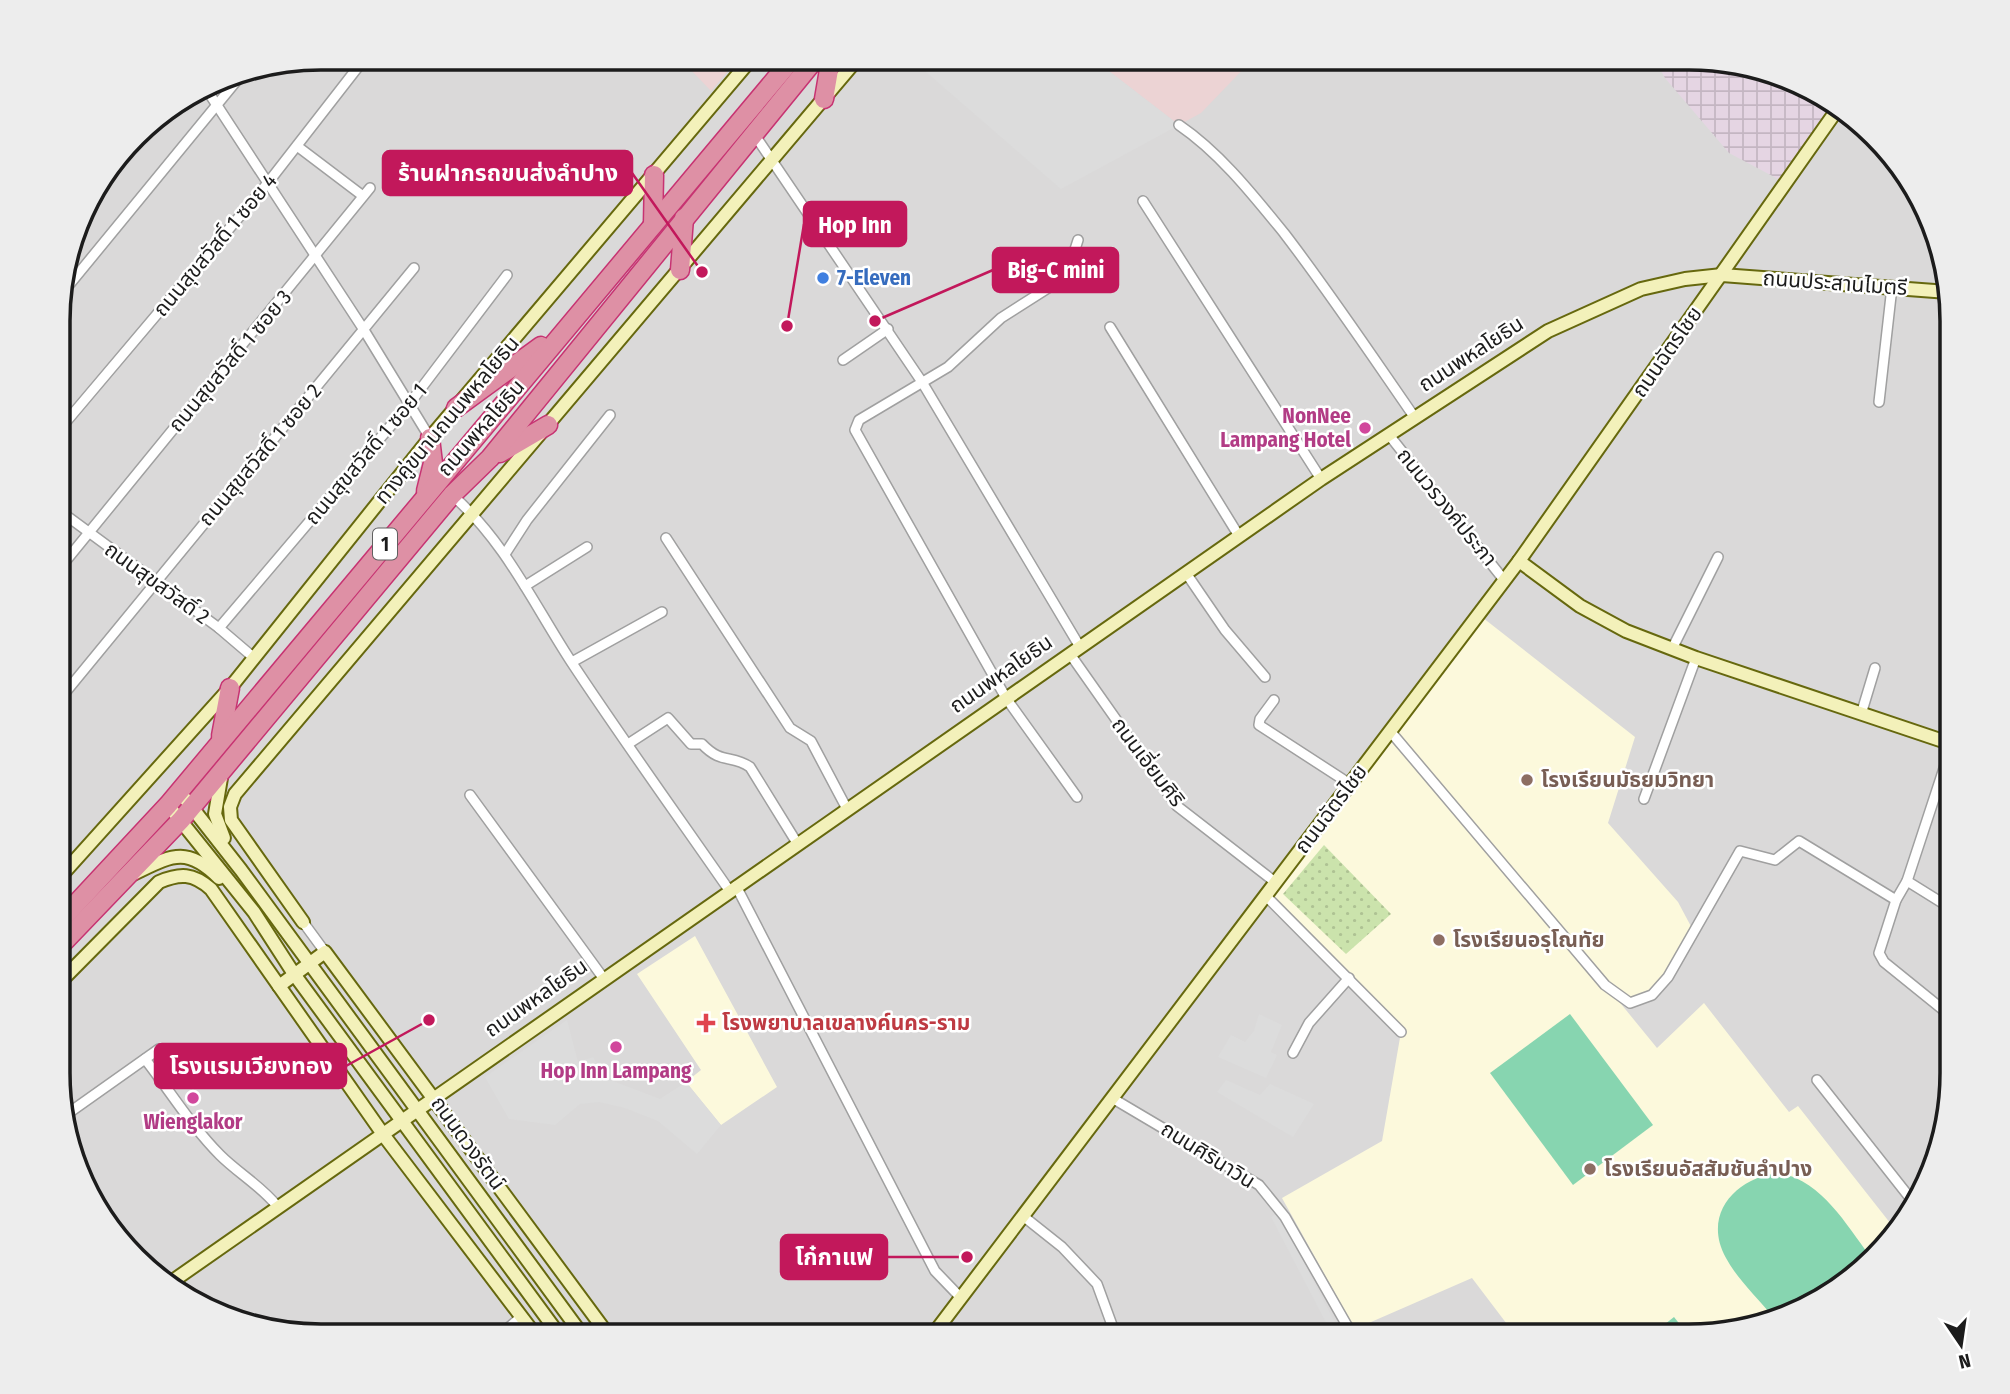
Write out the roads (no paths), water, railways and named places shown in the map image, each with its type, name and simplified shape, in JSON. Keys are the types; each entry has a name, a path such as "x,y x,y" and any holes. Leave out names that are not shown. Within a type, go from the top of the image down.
{"highway":[{"name":"ถนนพหลโยธิน","path":"70,936 181,820 452,495 490,458 684,218 784,70"},
{"name":"ถนนพหลโยธิน","path":"70,909 174,798 653,225 804,70"},
{"path":"828,94 830,70"},
{"path":"653,225 654,175"},
{"path":"680,270 684,218"},
{"path":"456,408 564,330"},
{"path":"490,458 548,425"},
{"path":"424,497 433,463 430,438"},
{"path":"221,740 230,688"}],"main road":[{"name":"ทางคู่ขนานถนนพหลโยธิน","path":"70,866 230,688 430,438 742,70"},
{"name":"1","path":"303,922 231,820 230,807 235,794 848,70"},
{"path":"1722,275 1833,115"},
{"name":"ถนนประสานไมตรี","path":"1722,275 1938,291"},
{"name":"ถนนพหลโยธิน","path":"176,1278 1321,479 1548,331 1616,298 1685,279 1722,275"},
{"name":"ถนนฉัตรไชย","path":"941,1324 1504,580 1722,275"},
{"path":"1518,561 1580,606 1626,631 1696,658 1940,740"},
{"path":"224,768 216,790 215,814 218,827 241,870"},
{"path":"174,798 193,806 576,1324"},
{"path":"174,798 181,820 254,912 400,1120 551,1324"},
{"path":"127,877 177,855 190,858 202,862 254,912"},
{"path":"70,972 159,882 174,875 187,874 200,879 211,889 382,1133 527,1324"},
{"path":"279,986 325,952"},
{"name":"ถนนดวงรัตน์","path":"325,952 600,1324"}],"street":[{"name":"ถนนสุขสวัสดิ์ 1 ซอย 4","path":"70,417 267,184 356,70"},
{"path":"74,279 232,86"},
{"path":"211,96 364,330 430,438"},
{"path":"1179,125 1212,153 1257,200 1315,274 1415,418"},
{"name":"ถนนเอี่ยมศิริ","path":"746,127 773,160 922,382 1075,650 1177,806 1275,882"},
{"name":"ถนนสุขสวัสดิ์ 1 ซอย 3","path":"70,556 316,257 366,192 297,146"},
{"path":"1143,201 1321,479"},
{"path":"1077,797 1006,698 855,430 859,420 948,367 1017,306 1056,283 1070,265 1078,240"},
{"name":"ถนนสุขสวัสดิ์ 1 ซอย 2","path":"70,687 414,268"},
{"name":"ถนนสุขสวัสดิ์ 1 ซอย 1","path":"219,628 410,403 507,275"},
{"path":"1879,402 1892,287"},
{"path":"1110,327 1239,536"},
{"path":"843,360 888,329"},
{"path":"505,554 527,520 610,415"},
{"name":"ถนนวรวงค์ประภา","path":"1389,435 1504,580"},
{"path":"452,495 473,513 505,554 572,662 733,888 935,1271 961,1298"},
{"name":"ถนนสุขสวัสดิ์ 2","path":"70,519 156,580 253,657"},
{"path":"666,538 790,728 811,740 847,809"},
{"path":"525,586 587,547"},
{"path":"1672,649 1718,557"},
{"path":"1186,573 1225,630 1265,677"},
{"path":"572,662 662,612"},
{"path":"1644,799 1696,658"},
{"path":"1862,712 1875,667"},
{"path":"1274,700 1260,719 1259,725 1350,784"},
{"path":"628,744 668,718 691,744 702,744 718,759 742,762 750,767 797,843"},
{"path":"1390,731 1605,985 1630,1003 1652,995 1668,977 1741,851 1774,860 1799,841 1896,900"},
{"path":"1940,781 1907,881 1896,900 1879,953 1884,962 1940,1007"},
{"path":"470,795 604,979"},
{"path":"1907,881 1940,902"},
{"path":"1265,895 1401,1032"},
{"path":"303,922 325,952"},
{"path":"1293,1053 1309,1023 1349,978"},
{"path":"73,1110 159,1049"},
{"path":"145,1059 210,1144 243,1177 264,1190 277,1206"},
{"path":"1817,1080 1908,1195"},
{"name":"ถนนศิรินาวิน","path":"1112,1098 1259,1185 1285,1217 1346,1324"},
{"path":"1023,1216 1062,1247 1097,1284 1112,1324"},
{"path":"513,1324 521,1317"}],"place":[{"name":"ร้านฝากรถขนส่งลำปาง","path":"702,272"},
{"name":"7-Eleven","path":"823,278"},
{"name":"Big-C mini","path":"875,321"},
{"name":"Hop Inn","path":"787,326"},
{"name":"NonNee Lampang Hotel","path":"1365,428"},
{"name":"โรงเรียนมัธยมวิทยา","path":"1527,780"},
{"name":"โรงเรียนอรุโณทัย","path":"1439,940"},
{"name":"โรงแรมเวียงทอง","path":"429,1020"},
{"name":"โรงพยาบาลเขลางค์นคร-ราม","path":"706,1023"},
{"name":"Hop Inn Lampang","path":"616,1047"},
{"name":"Wienglakor","path":"193,1098"},
{"name":"โรงเรียนอัสสัมชันลำปาง","path":"1590,1169"},
{"name":"โก๋กาแฟ","path":"967,1257"}]}
